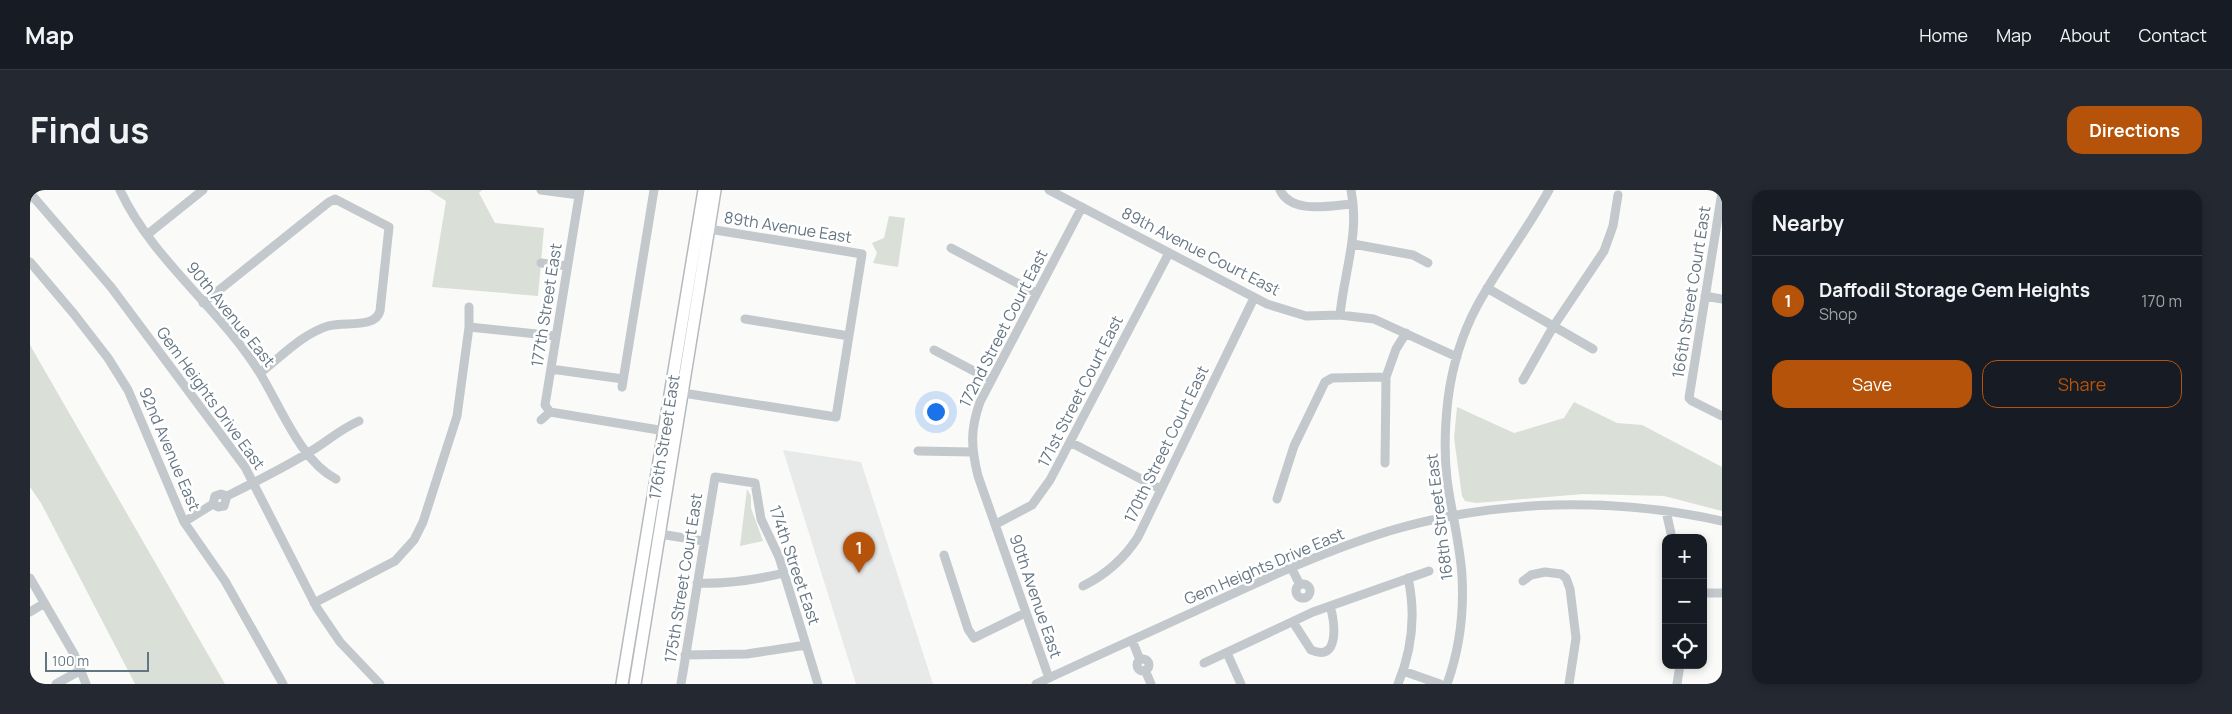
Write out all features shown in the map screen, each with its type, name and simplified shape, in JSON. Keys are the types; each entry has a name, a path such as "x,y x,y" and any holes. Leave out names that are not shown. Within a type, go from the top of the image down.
{"main road":[{"name":"176th Street East","path":"622,684 704,190"},
{"path":"709,227 710,190"},
{"name":"176th Street East","path":"635,684 715,190"},
{"path":"683,393 678,388 689,317 689,282"},
{"path":"665,431 670,436 663,482 665,504"}],"street":[{"name":"90th Avenue East","path":"120,190 131,212 202,303 234,338 260,373 307,453 320,469 336,479"},
{"path":"148,234 203,190"},
{"path":"541,190 579,193"},
{"path":"551,369 622,383 654,190"},
{"name":"89th Avenue Court East","path":"1049,190 1254,298 1297,314 1340,315 1374,319 1457,357"},
{"path":"1280,190 1290,202 1296,205 1353,204"},
{"path":"1340,315 1344,284 1353,244 1351,190"},
{"name":"168th Street East","path":"1447,684 1456,650 1462,606 1460,554 1453,516 1446,456 1446,425 1451,382 1457,357 1473,314 1487,288 1527,229 1549,190"},
{"name":"Gem Heights Drive East","path":"30,193 111,287 202,408 254,483 314,602 340,642 380,684"},
{"name":"177th Street East","path":"550,412 545,405 579,193"},
{"path":"1523,380 1553,327 1604,251 1612,226 1618,195"},
{"name":"166th Street Court East","path":"1722,195 1689,398 1722,416"},
{"path":"202,303 335,199 389,227 380,311 376,320 371,322 342,323 315,331 260,373"},
{"name":"172nd Street Court East","path":"996,524 972,452 972,432 975,416 991,380 1082,207"},
{"name":"89th Avenue East","path":"709,227 862,254 848,336"},
{"path":"1353,244 1413,255 1428,263"},
{"path":"951,248 1036,293"},
{"name":"171st Street Court East","path":"996,524 1015,515 1036,500 1050,480 1170,253"},
{"name":"92nd Avenue East","path":"30,262 108,358 128,390 184,522 225,581 283,684"},
{"path":"541,263 567,266"},
{"path":"1487,288 1593,348"},
{"path":"1705,296 1722,299"},
{"name":"170th Street Court East","path":"1083,586 1110,570 1132,546 1254,298"},
{"path":"314,602 390,564 405,551 420,530 457,416 469,326 469,307"},
{"path":"683,393 836,417 848,336 745,319"},
{"path":"469,326 556,336"},
{"path":"1384,463 1386,377 1396,348 1406,333"},
{"path":"934,350 991,380"},
{"path":"1277,499 1294,446 1325,382 1332,378 1386,377"},
{"path":"541,420 550,412 665,431"},
{"path":"184,522 214,504 215,496 220,494 227,496 254,483 307,453 344,428 359,421"},
{"path":"1070,442 1160,489"},
{"path":"918,450 972,452"},
{"name":"174th Street East","path":"715,477 755,483 761,519 779,557 818,684"},
{"name":"175th Street Court East","path":"681,684 715,477"},
{"name":"Gem Heights Drive East","path":"1036,684 1292,567 1388,531 1453,516 1497,509 1555,505 1629,506 1722,521"},
{"path":"1666,511 1671,534"},
{"name":"90th Avenue East","path":"996,524 1048,678"},
{"path":"660,534 703,541"},
{"path":"944,555 968,629 974,638 1025,613"},
{"path":"1292,567 1300,584 1296,589 1296,594 1301,598 1306,598 1313,612"},
{"path":"1204,663 1313,612 1429,571"},
{"path":"1523,581 1531,575 1545,572 1561,574 1566,578 1570,589 1576,638 1569,684"},
{"path":"697,582 719,584 749,581 784,573"},
{"path":"30,578 43,604 74,654 86,684"},
{"path":"1398,684 1403,672 1413,626 1413,599 1408,578"},
{"path":"1707,593 1722,593"},
{"path":"30,612 43,604"},
{"path":"1293,622 1311,650 1321,653 1326,651 1334,640 1334,627 1330,606"},
{"path":"1132,640 1140,660 1137,663 1137,668 1140,671 1145,670 1151,684"},
{"path":"685,655 747,654 806,645"},
{"path":"1227,653 1241,684"},
{"path":"1677,684 1679,669"},
{"path":"56,684 81,670"},
{"path":"1403,672 1440,684"}],"shaded area":[{"path":"429,190 482,190 479,193 495,223 544,228 538,296 432,287 446,201"},
{"path":"889,216 905,218 898,267 873,263 877,253 872,243 884,238"},
{"path":"30,345 225,684 135,684 41,503 30,487"},
{"path":"1574,402 1617,423 1642,425 1722,467 1722,511 1664,496 1583,494 1476,503 1465,501 1462,496 1454,438 1457,407 1514,433 1564,418"},
{"path":"783,450 861,462 933,684 856,684"},
{"path":"747,489 751,496 751,508 763,541 740,546"}],"place":[{"name":"Daffodil Storage Gem Heights","path":"859,573"}]}
